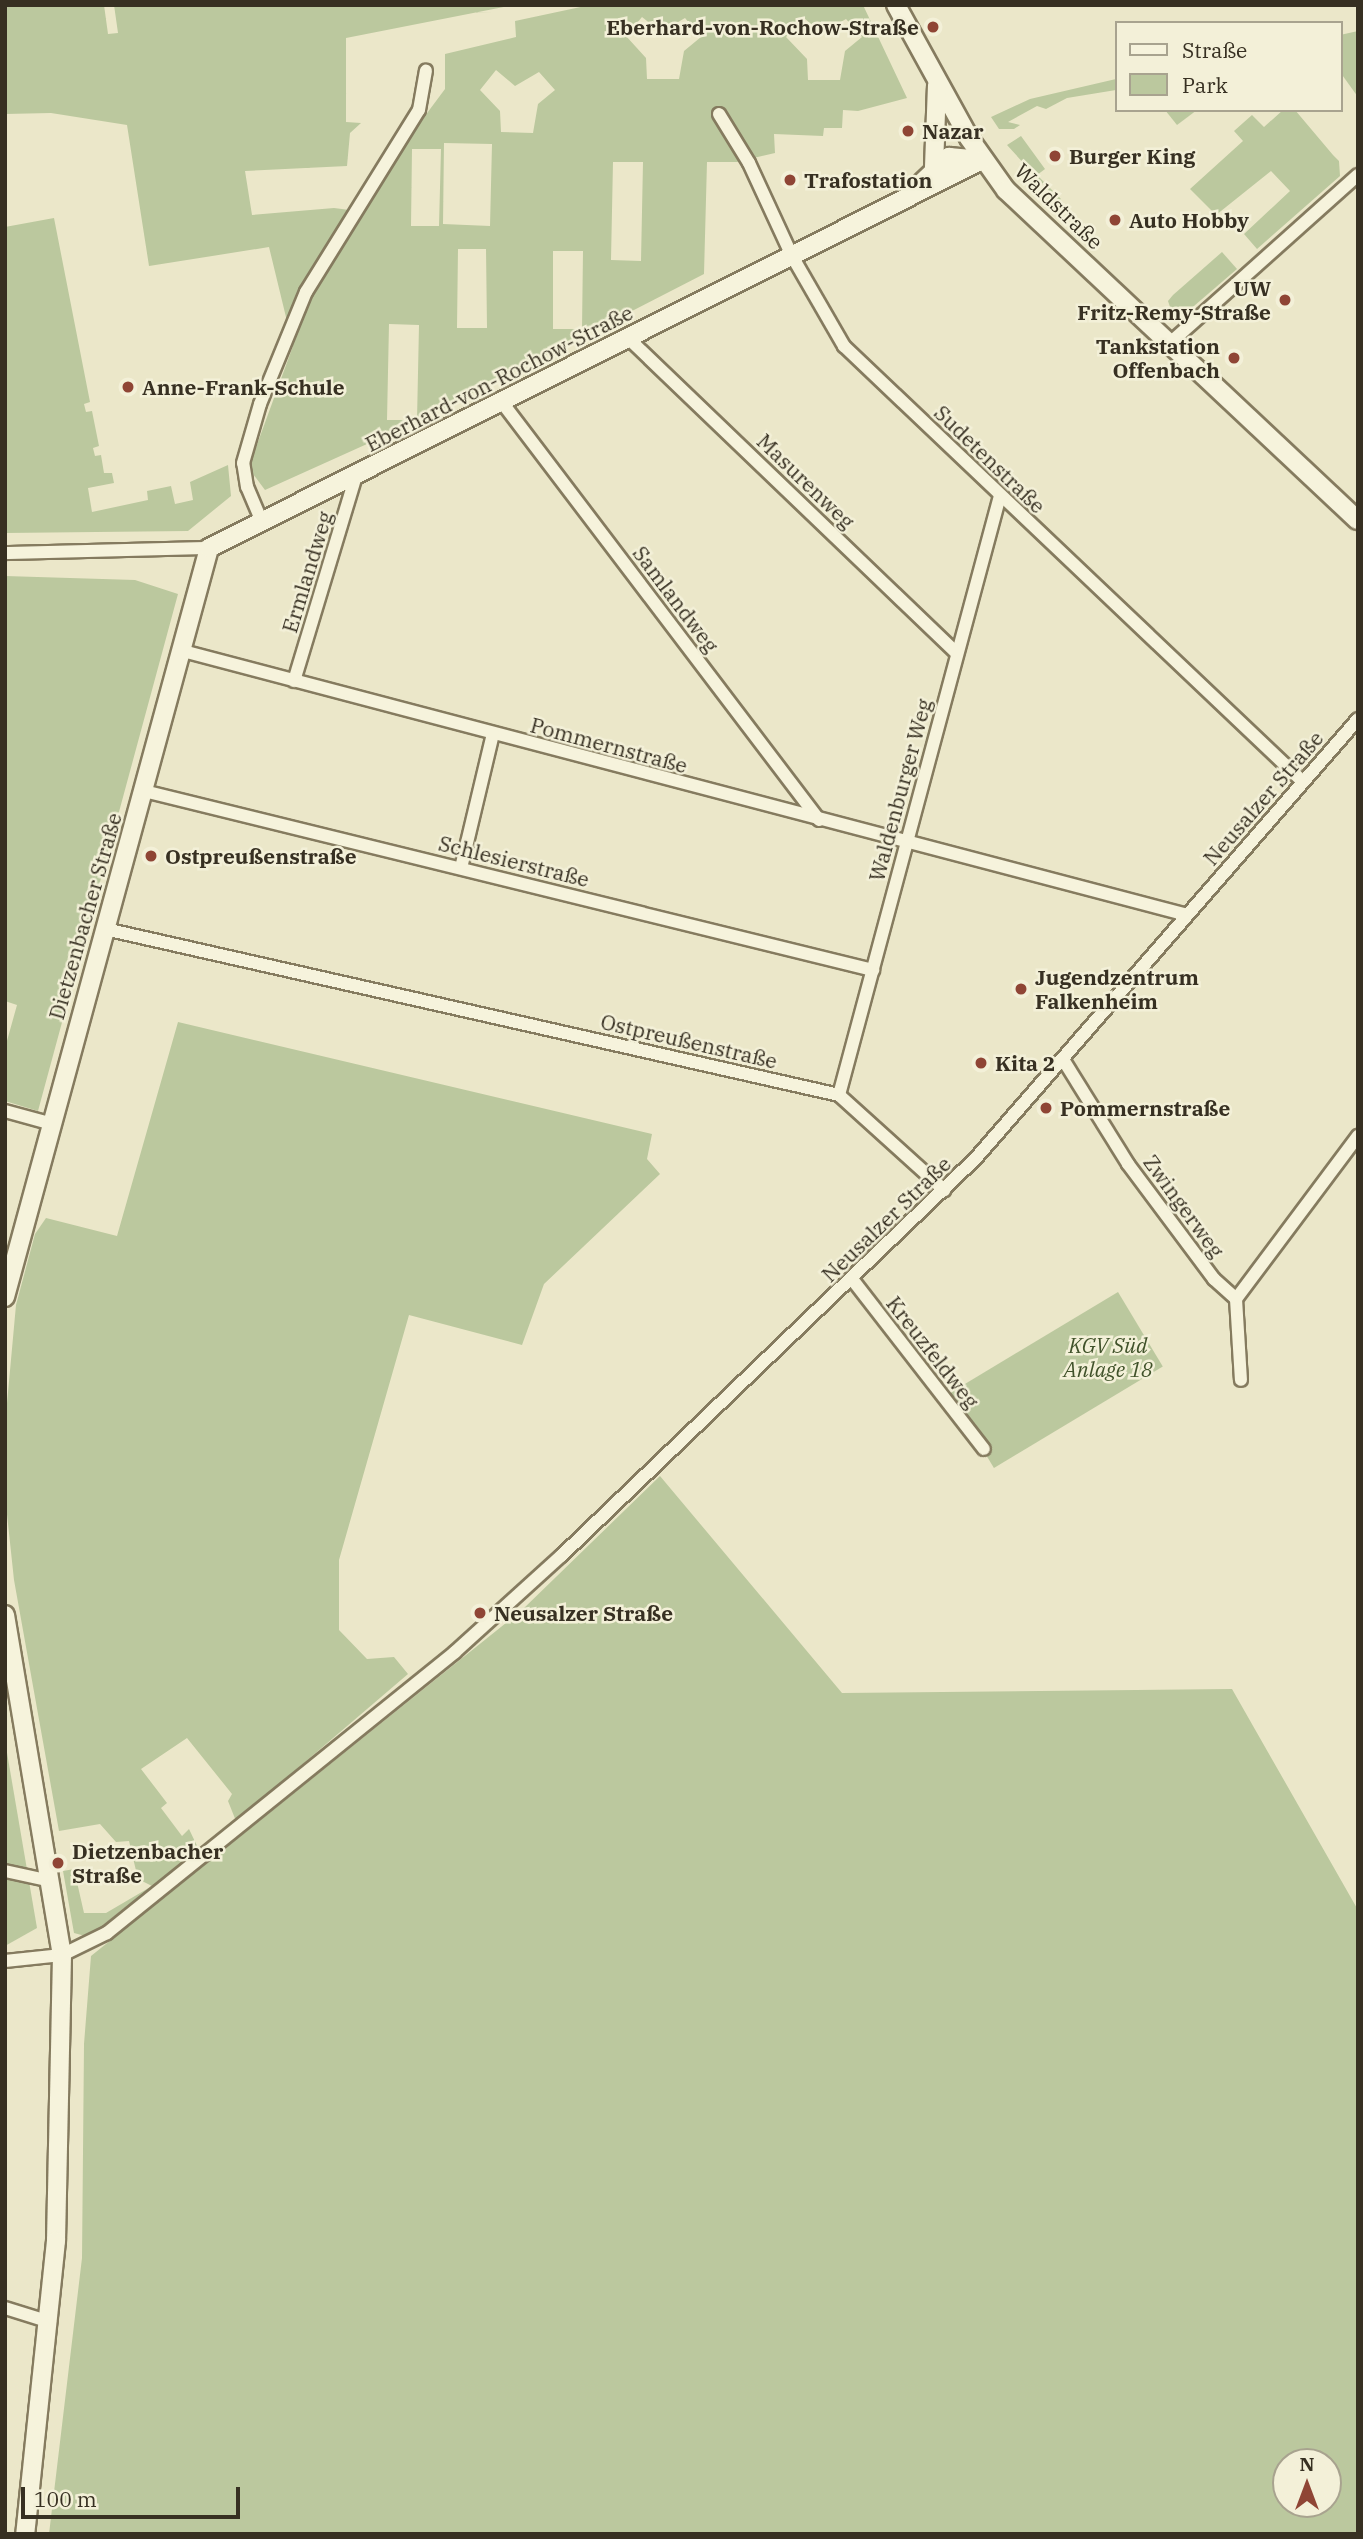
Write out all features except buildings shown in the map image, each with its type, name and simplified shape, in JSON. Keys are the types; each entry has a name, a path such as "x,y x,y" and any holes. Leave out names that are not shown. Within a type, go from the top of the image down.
{"main road":[{"name":"Waldstraße","path":"896,5 982,160 1006,190 1358,520"},
{"path":"934,167 937,81"},
{"path":"907,198 934,167 958,155 982,160"},
{"name":"Eberhard-von-Rochow-Straße","path":"209,548 982,160"},
{"name":"Dietzenbacher Straße","path":"5,1297 50,1124 145,791 209,548"},
{"path":"5,1615 62,1955 60,2147 50,2322 25,2534"}],"street":[{"path":"262,523 243,471 260,404 306,292 419,110 426,71"},
{"name":"Sudetenstraße","path":"719,114 749,163 792,256 844,346 1302,781"},
{"path":"1170,343 1358,175"},
{"name":"Masurenweg","path":"628,338 957,653"},
{"name":"Samlandweg","path":"501,401 819,820"},
{"name":"Ermlandweg","path":"294,681 356,475"},
{"name":"Waldenburger Weg","path":"839,1095 1000,496"},
{"name":"Eberhard-von-Rochow-Straße","path":"5,553 209,548"},
{"name":"Pommernstraße","path":"183,651 1187,915"},
{"name":"Neusalzer Straße","path":"62,1955 107,1933 456,1652 852,1279 944,1190 1065,1061 1187,915 1358,719"},
{"path":"460,868 493,734"},
{"name":"Schlesierstraße","path":"145,791 873,970"},
{"name":"Ostpreußenstraße","path":"105,929 839,1095 944,1190"},
{"name":"Zwingerweg","path":"1065,1061 1128,1164 1213,1279 1236,1299"},
{"path":"5,1111 50,1124"},
{"path":"1241,1381 1236,1299 1358,1136"},
{"name":"Kreuzfeldweg","path":"852,1279 984,1449"},
{"path":"5,1871 51,1881"},
{"path":"5,1961 62,1955"},
{"path":"5,2308 50,2322"}],"green space":[{"path":"5,5 104,5 108,34 118,33 114,5 514,5 346,38 346,122 361,123 350,133 347,166 245,171 252,215 334,208 365,212 407,140 445,89 445,54 516,37 515,21 590,5 863,5 907,98 858,111 843,110 842,128 824,128 823,136 774,134 775,153 737,162 707,162 704,274 418,421 265,490 253,474 251,461 293,346 269,247 149,266 127,125 51,113 5,114","holes":["642,17 661,32 685,18 701,37 684,51 679,79 647,79 646,58 626,36","803,17 821,33 846,19 862,37 845,51 840,80 808,80 807,59 786,37","496,70 515,86 539,72 555,90 538,104 533,133 501,132 500,111 480,90","444,143 492,144 490,226 443,224","412,149 441,149 439,226 411,226","613,162 643,162 641,261 611,260","458,249 486,249 487,328 457,328","553,251 583,251 582,329 553,329","389,324 419,325 417,420 387,420"]},
{"path":"1358,31 1358,97 1342,75 1342,35"},
{"path":"1114,79 1114,90 1067,98 1046,109 1037,106 1008,122 1020,125 1014,129 999,129 991,117 1030,99"},
{"path":"1167,112 1194,112 1177,125"},
{"path":"1281,112 1297,112 1339,161 1340,176 1257,249 1244,234 1290,191 1271,171 1216,215 1190,189 1243,141 1234,131 1252,115 1264,127"},
{"path":"1021,136 1045,169 1037,175 1061,199 1058,201 1007,145"},
{"path":"54,218 90,402 84,404 86,412 92,411 99,446 93,448 95,456 101,455 104,473 112,473 114,483 88,488 92,512 148,500 147,491 171,486 175,504 193,500 190,482 228,465 231,496 188,531 5,533 5,227"},
{"path":"1222,252 1237,269 1187,312 1170,307 1168,301 1173,295"},
{"path":"5,576 135,580 178,594 38,1111 5,1101 5,1048 17,1005 5,1001"},
{"path":"178,1022 652,1134 647,1159 660,1174 544,1284 522,1345 409,1315 339,1560 339,1630 367,1659 394,1657 408,1674 236,1821 228,1801 232,1794 187,1738 141,1769 167,1803 161,1808 182,1836 189,1829 199,1850 128,1910 124,1908 89,1937 74,1933 63,1871 74,1869 84,1913 106,1913 152,1886 138,1879 129,1841 116,1842 100,1824 59,1831 14,1580 6,1505 6,1414 16,1305 35,1234 46,1218 117,1236"},
{"name":"KGV Süd Anlage 18","path":"1118,1292 1163,1367 994,1468 949,1393"},
{"path":"660,1476 842,1693 1232,1689 1358,1910 1358,2534 49,2534 82,2258 84,2044 91,1956 522,1610"},
{"path":"5,1741 37,1928 5,1946"}],"place":[{"name":"Eberhard-von-Rochow-Straße","path":"933,27"},
{"name":"Nazar","path":"908,131"},
{"name":"Burger King","path":"1055,156"},
{"name":"Trafostation","path":"790,180"},
{"name":"Auto Hobby","path":"1115,220"},
{"name":"UW Fritz-Remy-Straße","path":"1285,300"},
{"name":"Tankstation Offenbach","path":"1234,358"},
{"name":"Anne-Frank-Schule","path":"128,387"},
{"name":"Ostpreußenstraße","path":"151,856"},
{"name":"Jugendzentrum Falkenheim","path":"1021,989"},
{"name":"Kita 2","path":"981,1063"},
{"name":"Pommernstraße","path":"1046,1108"},
{"name":"Neusalzer Straße","path":"480,1613"},
{"name":"Dietzenbacher Straße","path":"58,1863"}]}
